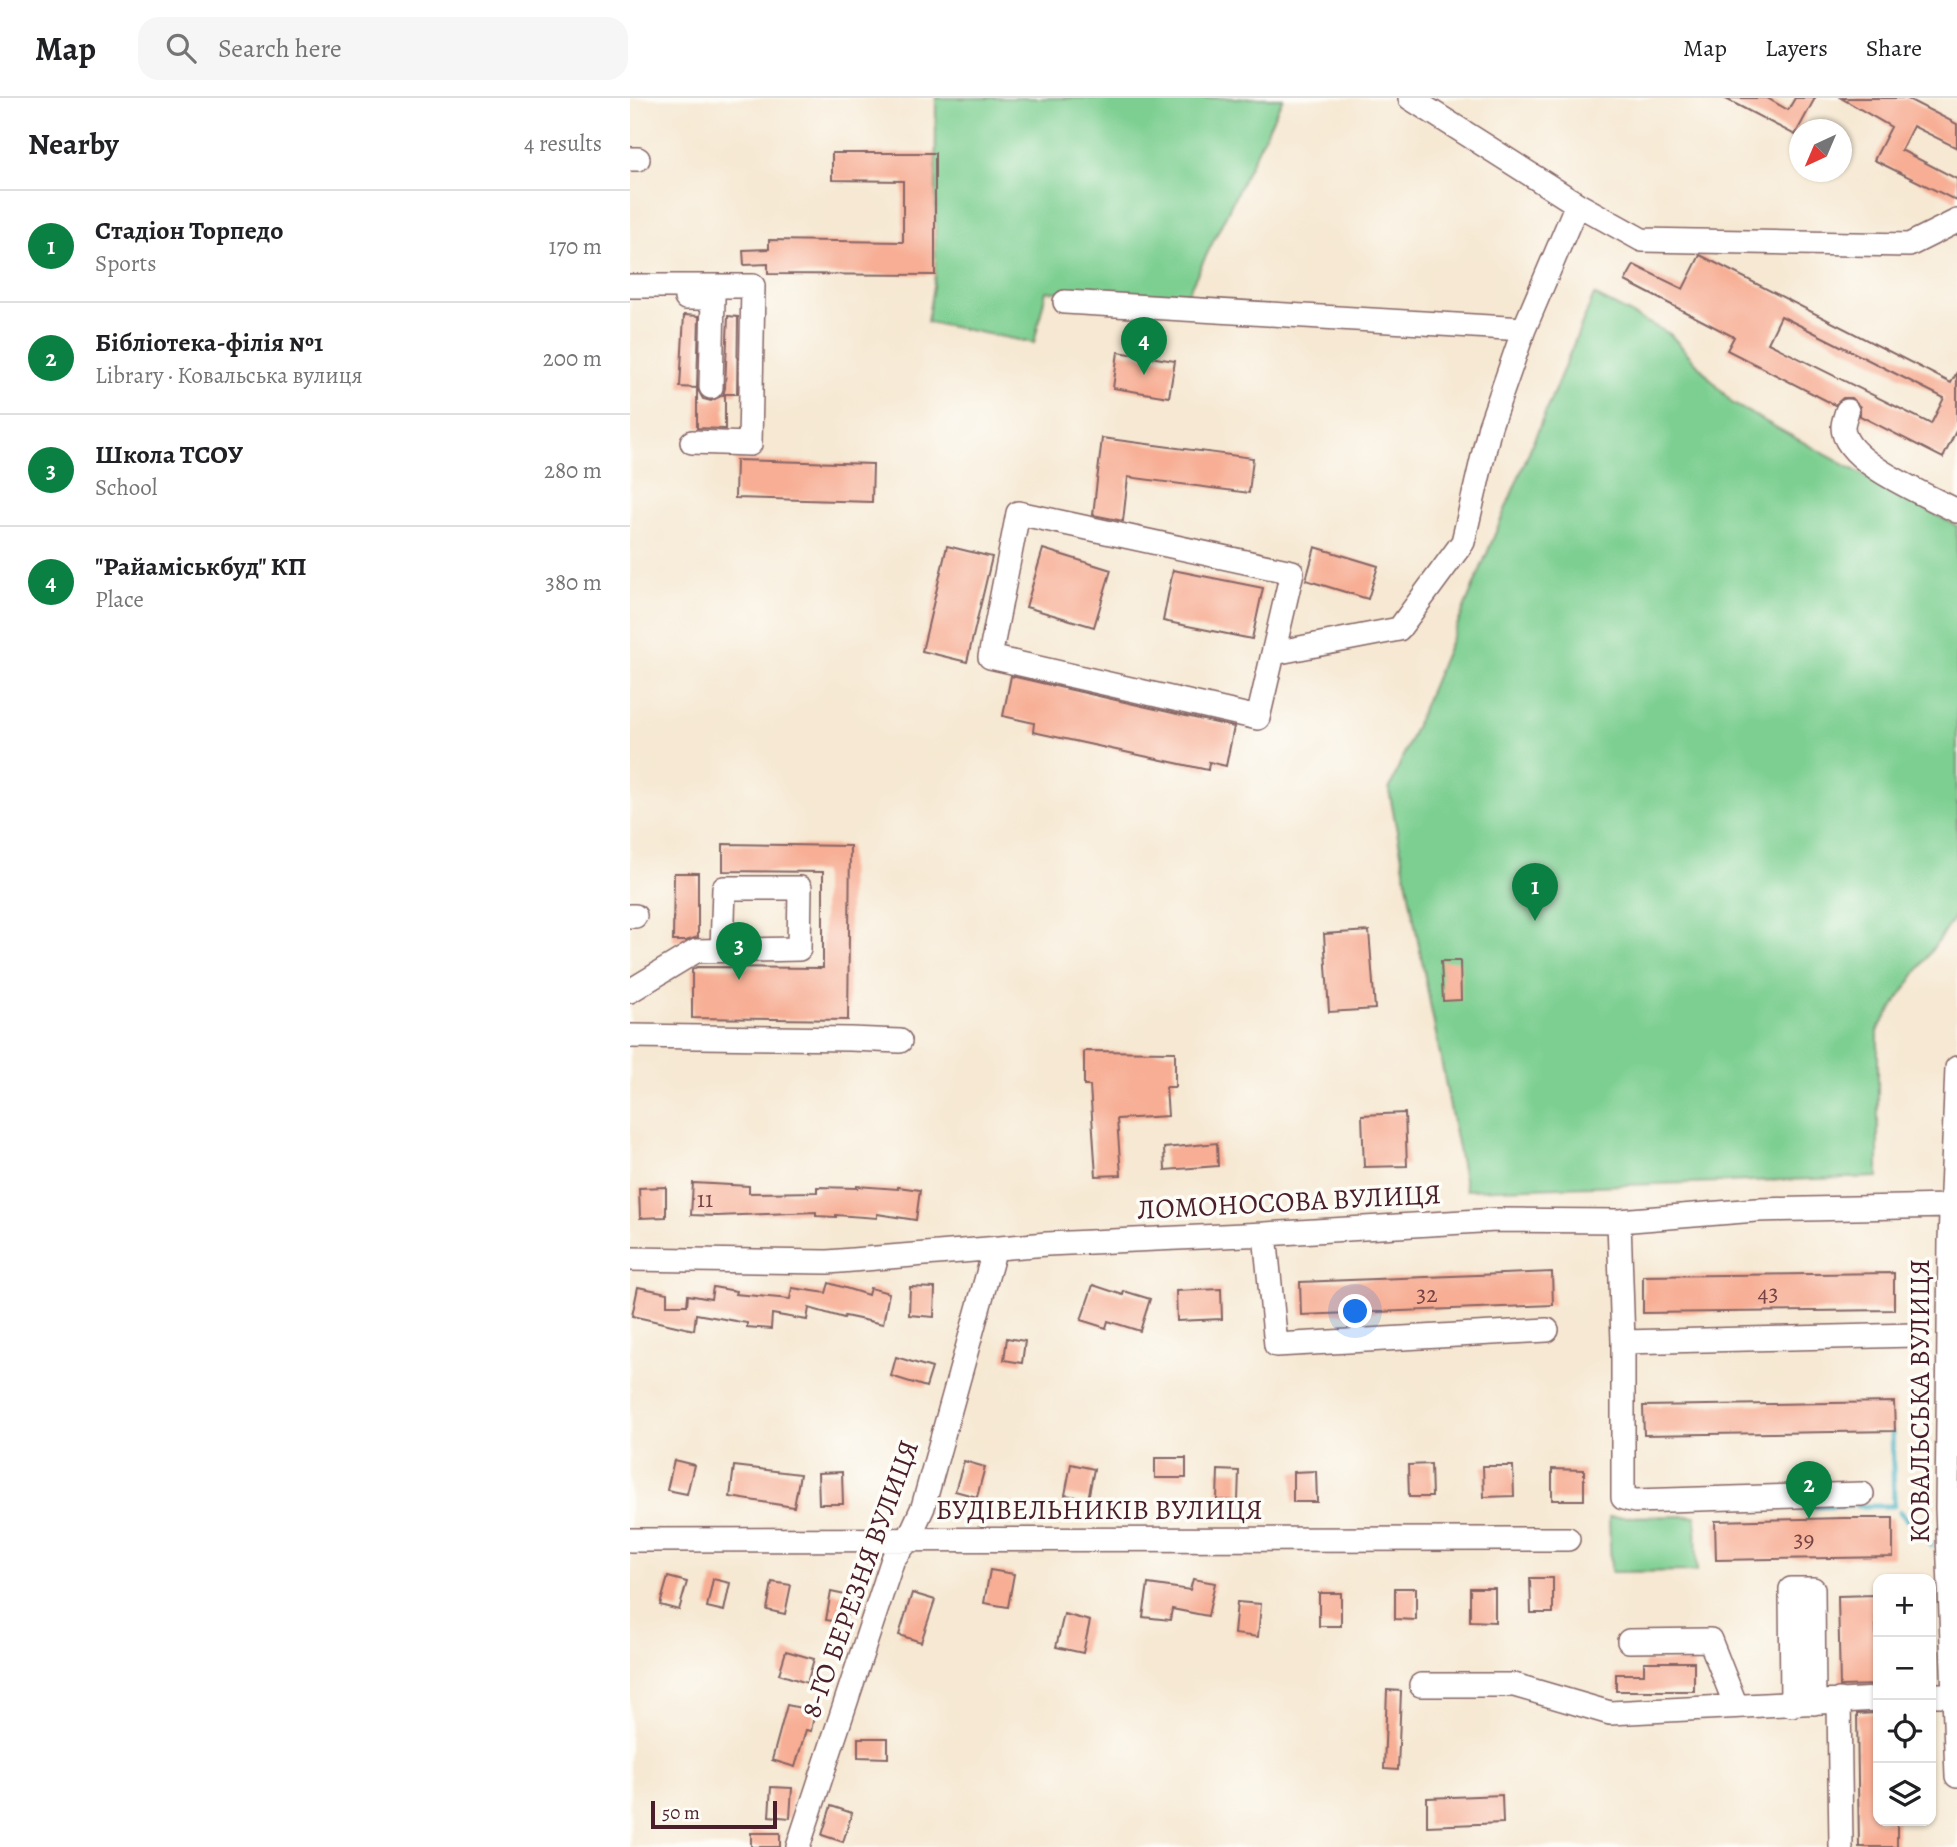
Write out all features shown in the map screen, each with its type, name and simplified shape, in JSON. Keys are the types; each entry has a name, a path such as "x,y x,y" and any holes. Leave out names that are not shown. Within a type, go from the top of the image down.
{"street":[{"path":"1410,98 1577,204 1642,240 1909,245 1957,221"},
{"path":"1273,653 1399,629 1463,542 1490,426 1524,330 1577,204"},
{"path":"630,286 753,286 750,443 692,442"},
{"path":"630,300 713,298 711,387"},
{"path":"1065,302 1524,330"},
{"path":"1847,411 1843,428 1852,448 1878,470 1957,510"},
{"path":"1018,513 1292,572 1273,653 1258,718 990,657 1018,513"},
{"path":"630,991 696,951 722,950"},
{"path":"630,1036 900,1041"},
{"name":"КОВАЛЬСЬКА ВУЛИЦЯ","path":"1957,1068 1951,1206 1952,1462 1947,1508 1957,1776"},
{"name":"ЛОМОНОСОВА ВУЛИЦЯ","path":"630,1259 828,1262 995,1248 1496,1220 1619,1220 1756,1210 1951,1206"},
{"path":"1619,1220 1623,1342 1623,1498 1635,1501 1862,1494"},
{"path":"1265,1234 1276,1345 1547,1330"},
{"name":"8-ГО БЕРЕЗНЯ ВУЛИЦЯ","path":"798,1847 893,1559 908,1540 923,1507 995,1248"},
{"path":"1623,1342 1915,1335"},
{"name":"БУДІВЕЛЬНИКІВ ВУЛИЦЯ","path":"630,1540 1568,1539"},
{"path":"1629,1642 1710,1640 1736,1706"},
{"path":"1421,1685 1514,1685 1609,1713 1873,1699"},
{"path":"1936,1695 1955,1695"},
{"path":"1839,1700 1841,1847"}],"green space":[{"path":"936,98 1283,98 1183,303 1046,291 1034,343 927,322 935,275"},
{"path":"1594,295 1670,334 1733,404 1957,526 1957,913 1878,1029 1878,1177 1466,1190 1389,790"},
{"path":"1696,1516 1697,1571 1611,1572 1609,1517"}],"building":[{"path":"1724,98 1767,98 1788,110 1795,98 1815,98 1804,119 1789,119 1789,132"},
{"path":"1841,98 1906,98 1957,124 1957,148 1913,126 1901,150 1957,179 1957,201 1874,160 1891,127"},
{"path":"832,153 935,153 935,275 768,274 768,264 744,265 743,250 769,249 769,240 903,242 903,181 832,180"},
{"path":"1700,255 1951,383 1957,372 1957,429 1943,458 1860,416 1860,407 1851,398 1843,398 1835,405 1727,350 1734,337 1625,281 1634,265 1683,289","holes":["1781,316 1944,398 1931,424 1768,343"]},
{"path":"684,315 699,316 697,388 680,387"},
{"path":"728,316 738,317 737,394 725,394 725,429 697,428 697,388 703,399 711,401 723,395 725,388"},
{"path":"1118,352 1175,361 1169,397 1113,388"},
{"path":"1102,438 1253,458 1249,493 1128,477 1123,521 1093,515"},
{"path":"736,460 873,464 872,502 735,498"},
{"path":"947,546 992,557 967,662 922,651"},
{"path":"1315,547 1378,566 1368,599 1306,580"},
{"path":"1043,549 1111,570 1094,627 1026,607"},
{"path":"1173,570 1263,588 1252,639 1163,621"},
{"path":"1011,676 1234,727 1226,766 1209,762 1208,770 1033,732 1034,723 1003,716"},
{"path":"723,844 850,846 848,1020 692,1018 692,970 697,967 823,968 823,872 723,871"},
{"path":"674,873 698,873 698,937 686,941 673,941"},
{"path":"1369,931 1375,1009 1329,1012 1324,934"},
{"path":"1441,961 1460,961 1461,1000 1443,1001"},
{"path":"1084,1051 1175,1052 1175,1087 1166,1087 1168,1116 1117,1119 1121,1175 1096,1176 1090,1086 1084,1086"},
{"path":"1405,1113 1407,1166 1364,1167 1362,1115"},
{"path":"1217,1143 1218,1166 1165,1170 1164,1148"},
{"path":"693,1183 749,1186 749,1193 817,1192 817,1187 857,1186 920,1190 916,1220 877,1214 877,1218 816,1216 816,1212 717,1216 691,1215"},
{"path":"666,1187 666,1217 640,1218 639,1188"},
{"path":"1552,1272 1553,1305 1301,1315 1300,1282"},
{"path":"1894,1273 1894,1310 1643,1313 1643,1276"},
{"path":"829,1283 868,1295 870,1288 889,1293 883,1324 845,1316 844,1318 809,1308 807,1320 772,1314 771,1329 747,1327 747,1323 696,1314 694,1330 632,1316 638,1287 667,1293 667,1305 687,1305 688,1295 711,1299 713,1287 736,1291 735,1294 790,1299 792,1288 826,1293"},
{"path":"1093,1285 1123,1295 1124,1291 1150,1299 1140,1331 1108,1321 1106,1328 1081,1320"},
{"path":"910,1287 935,1288 934,1317 909,1315"},
{"path":"1221,1289 1222,1319 1177,1321 1176,1291"},
{"path":"1007,1338 1025,1341 1022,1363 1004,1360"},
{"path":"896,1357 932,1368 926,1387 891,1376"},
{"path":"1894,1402 1895,1431 1644,1435 1643,1406"},
{"path":"1155,1458 1186,1458 1186,1478 1155,1478"},
{"path":"674,1460 694,1465 687,1494 667,1490"},
{"path":"964,1461 985,1467 977,1497 955,1491"},
{"path":"1071,1464 1094,1469 1088,1499 1065,1495"},
{"path":"1431,1464 1432,1497 1409,1497 1408,1465"},
{"path":"734,1466 800,1474 794,1507 730,1497"},
{"path":"1483,1466 1513,1466 1514,1496 1484,1497"},
{"path":"1552,1469 1584,1470 1584,1500 1552,1500"},
{"path":"1218,1470 1239,1471 1238,1501 1217,1500"},
{"path":"1316,1471 1317,1502 1293,1502 1293,1472"},
{"path":"842,1472 843,1504 819,1504 818,1473"},
{"path":"1893,1518 1893,1557 1716,1560 1715,1521"},
{"path":"990,1570 1014,1574 1008,1607 984,1603"},
{"path":"668,1577 687,1582 679,1610 660,1605"},
{"path":"1530,1578 1553,1578 1553,1613 1531,1613"},
{"path":"713,1579 730,1583 724,1611 707,1607"},
{"path":"1193,1579 1215,1583 1208,1616 1172,1609 1170,1620 1143,1617 1148,1584 1190,1590"},
{"path":"772,1582 791,1585 785,1614 767,1610"},
{"path":"1395,1588 1416,1588 1416,1620 1395,1619"},
{"path":"1470,1588 1495,1588 1495,1622 1470,1621"},
{"path":"831,1592 850,1596 845,1623 826,1620"},
{"path":"912,1593 935,1600 921,1642 899,1635"},
{"path":"1319,1593 1341,1593 1341,1626 1319,1626"},
{"path":"1873,1595 1873,1685 1840,1686 1838,1596"},
{"path":"1237,1602 1261,1604 1258,1637 1234,1634"},
{"path":"1064,1614 1090,1621 1083,1653 1056,1647"},
{"path":"786,1651 814,1659 807,1683 779,1674"},
{"path":"1644,1662 1694,1662 1694,1691 1616,1691 1616,1674 1644,1674"},
{"path":"1387,1690 1401,1691 1398,1770 1384,1769"},
{"path":"787,1705 815,1711 811,1731 806,1730 795,1767 772,1760"},
{"path":"1873,1713 1873,1826 1897,1826 1897,1847 1859,1847 1857,1714"},
{"path":"858,1738 888,1738 888,1758 858,1757"},
{"path":"771,1787 792,1788 790,1818 769,1816"},
{"path":"1502,1795 1503,1823 1427,1826 1427,1798"},
{"path":"831,1806 852,1813 843,1842 822,1835"},
{"path":"751,1833 780,1833 780,1847 751,1847"}],"waterway":[{"path":"1892,1430 1894,1506"},
{"path":"1806,1507 1850,1506"},
{"path":"1857,1506 1891,1506"},
{"path":"1900,1512 1922,1536"},
{"path":"1928,1542 1931,1546"}],"place":[{"name":"\"Райаміськбуд\" КП","path":"1144,375"},
{"name":"Стадіон Торпедо","path":"1535,921"},
{"name":"Школа ТСОУ","path":"739,980"},
{"name":"Бібліотека-філія №1","path":"1809,1519"}]}
